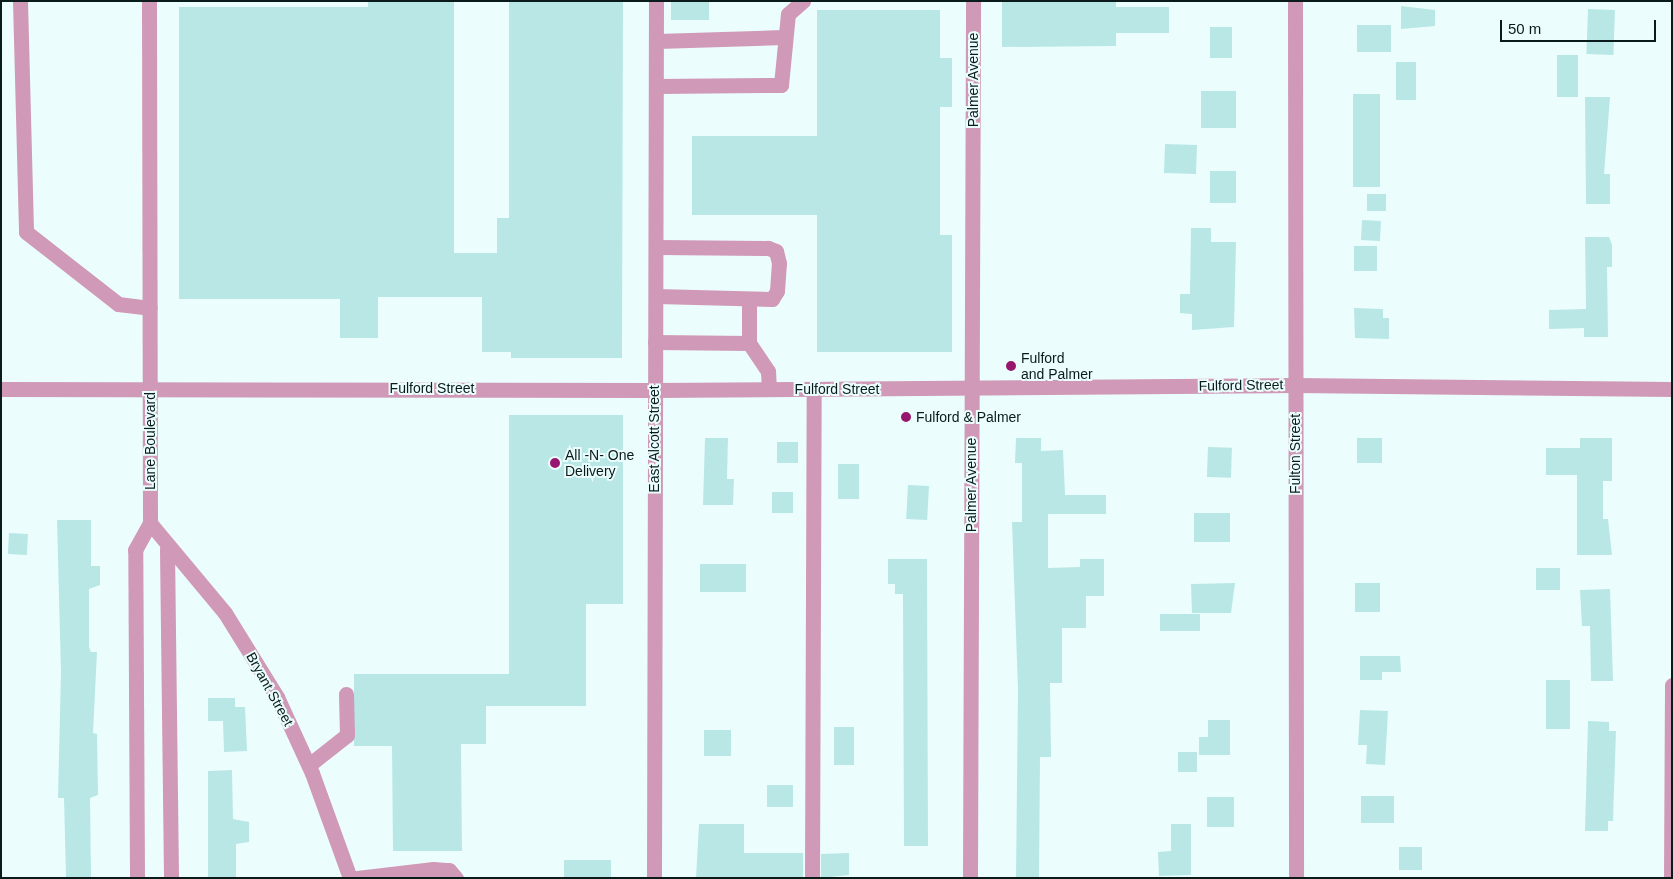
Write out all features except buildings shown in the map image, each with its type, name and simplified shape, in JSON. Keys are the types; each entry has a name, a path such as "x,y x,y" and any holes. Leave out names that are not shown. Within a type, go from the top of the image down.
{"street":[{"path":"20,1 26,232 118,304 150,308"},
{"name":"Lane Boulevard","path":"137,878 135,550 150,523 149,1"},
{"name":"East Alcott Street","path":"654,878 654,390 657,246 656,1"},
{"path":"657,86 776,87 781,85 783,37 788,14 803,1"},
{"name":"Palmer Avenue","path":"970,878 973,1"},
{"name":"Fulton Street","path":"1296,1 1294,385 1296,878"},
{"path":"657,41 783,37"},
{"path":"656,296 749,300 772,299 778,292 776,251 657,246"},
{"path":"749,300 749,343 768,371 769,389"},
{"path":"655,342 749,343"},
{"name":"Fulford Street","path":"1,389 654,390 1294,385 1672,389"},
{"path":"812,878 814,389"},
{"name":"Bryant Street","path":"150,523 167,549 241,638 277,697 309,765 350,878"},
{"path":"167,549 171,878"},
{"path":"1671,878 1672,685"},
{"path":"309,765 347,735 346,694"},
{"path":"357,878 433,869 449,870 456,878"}],"place":[{"name":"Fulford and Palmer","path":"1011,366"},
{"name":"Fulford & Palmer","path":"906,417"},
{"name":"All -N- One Delivery","path":"555,463"}]}
